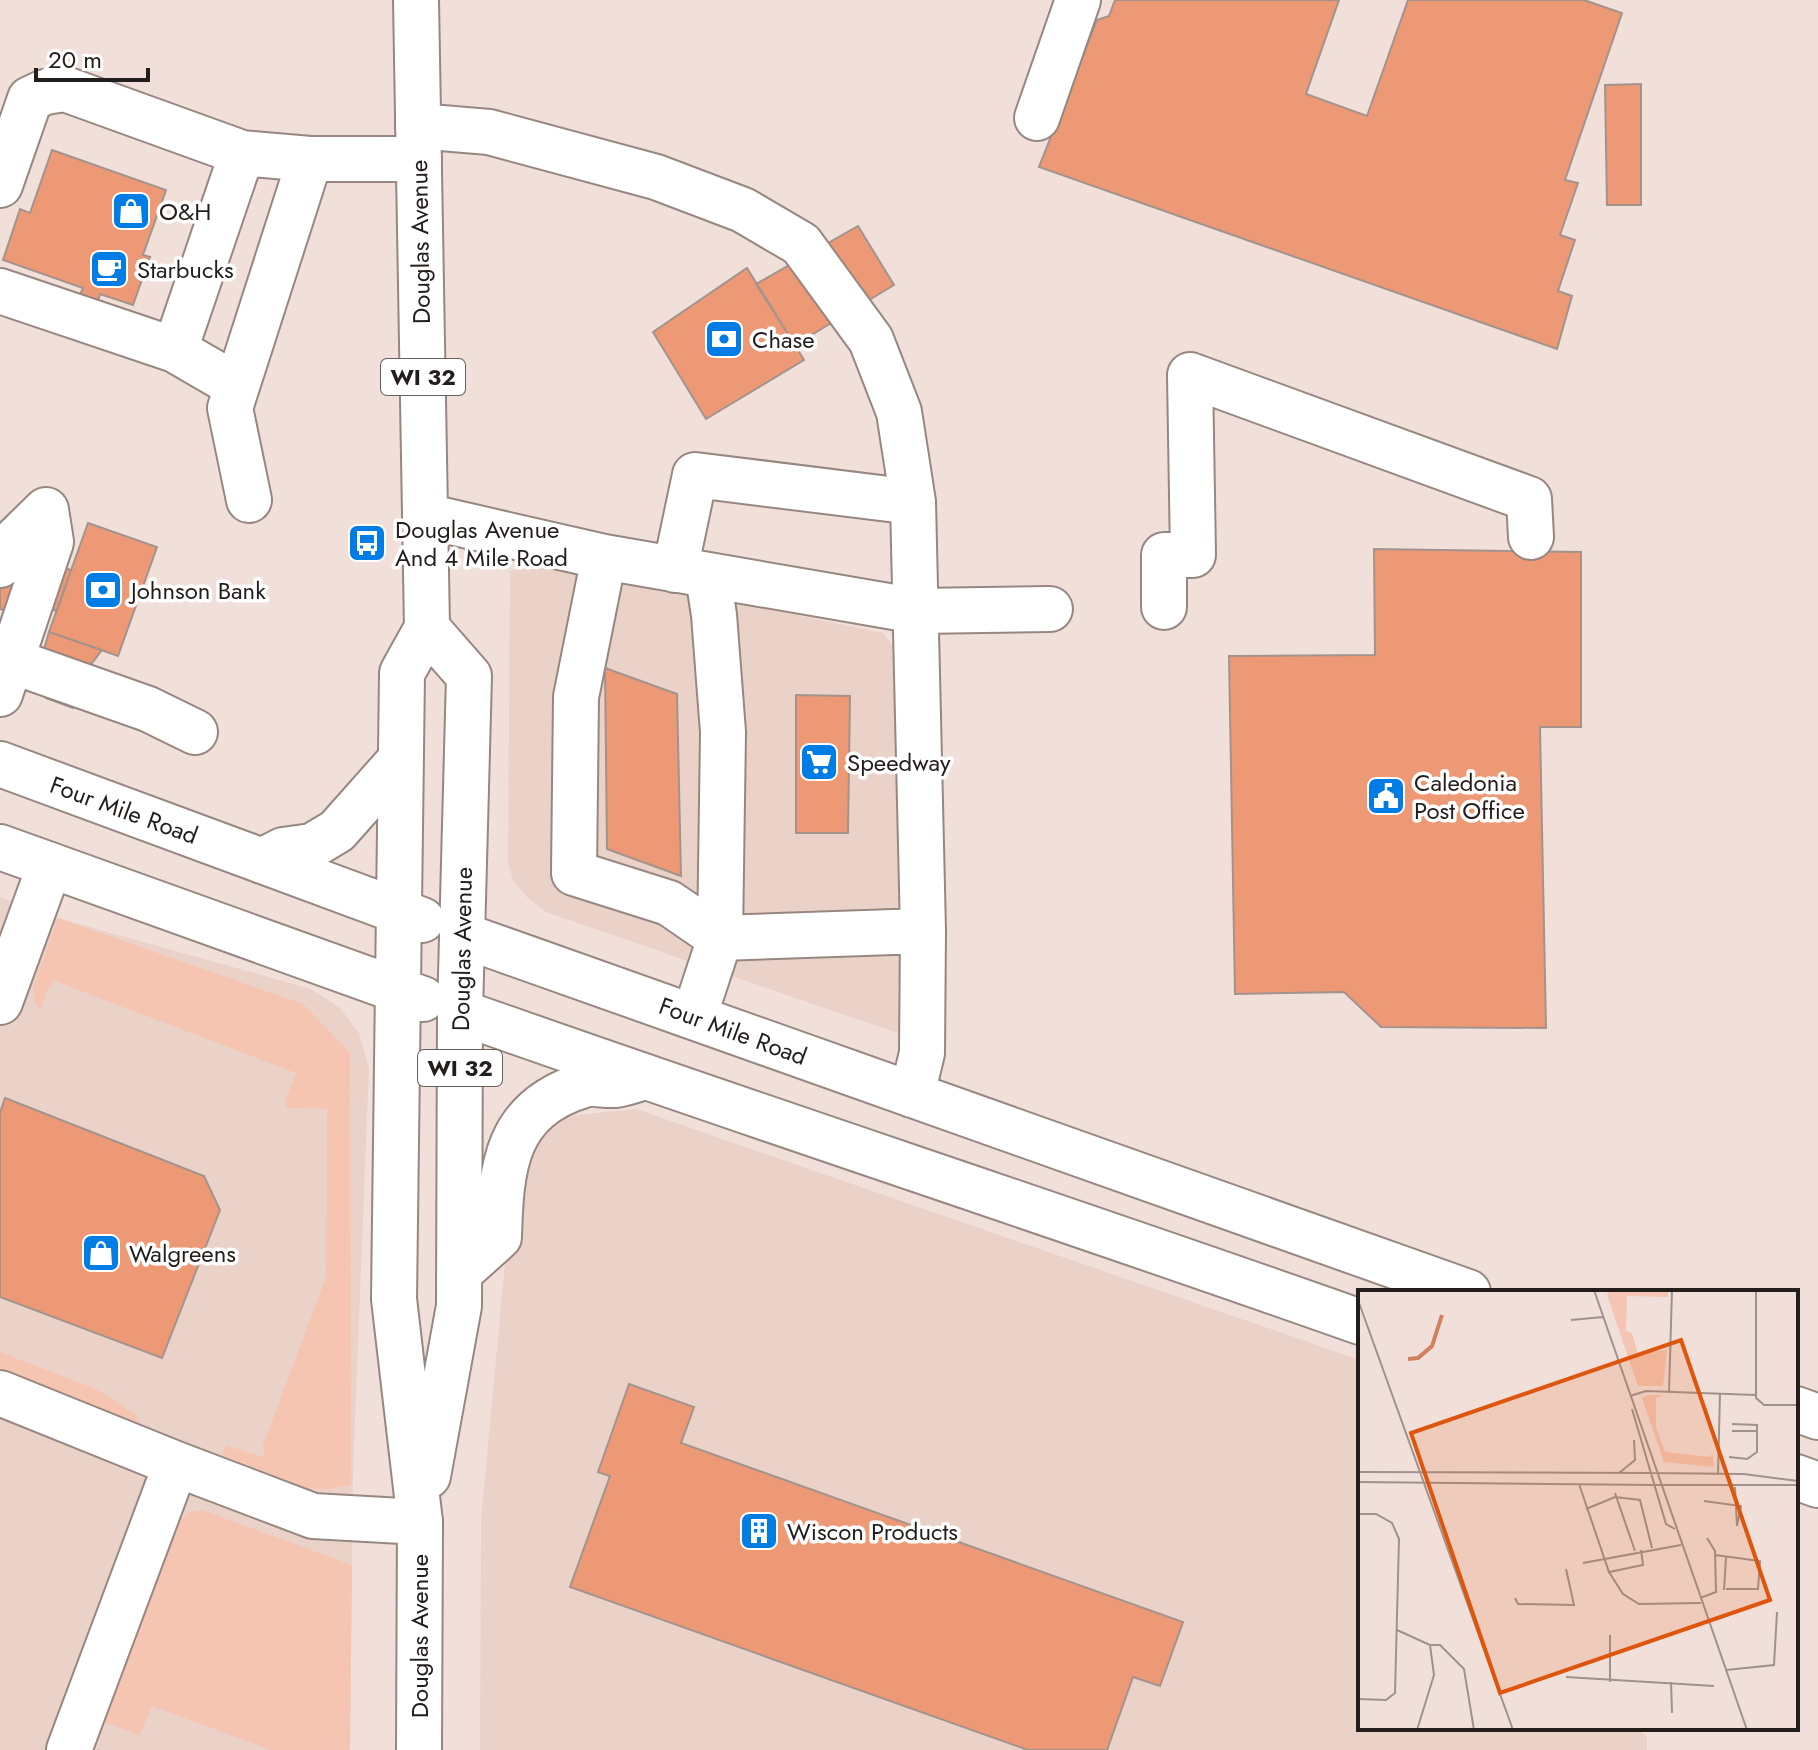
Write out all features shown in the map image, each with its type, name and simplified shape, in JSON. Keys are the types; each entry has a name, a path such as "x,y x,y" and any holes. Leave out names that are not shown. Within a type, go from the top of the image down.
{"main road":[{"name":"Douglas Avenue","path":"416,0 427,628 402,673 394,1299 420,1522 419,1750"},
{"path":"1037,118 1078,0"},
{"path":"0,185 30,99 45,92 65,89 242,153 310,159 489,132 656,177 743,210 801,244 871,340 899,412 913,502 923,931 922,1053 912,1095"},
{"path":"175,350 242,153"},
{"path":"249,500 230,408 310,159"},
{"path":"0,291 175,350 237,386"},
{"path":"1164,607 1164,555 1193,555 1190,375 1529,499 1531,537"},
{"path":"694,1017 720,938 723,732 714,615 692,573 695,475 913,502"},
{"path":"0,535 46,510"},
{"path":"0,565 5,550 46,510"},
{"path":"46,510 51,542 2,652 148,709 195,732"},
{"path":"425,516 604,557 917,611 1050,609"},
{"path":"604,557 576,697 574,873 669,903 720,938 923,931"},
{"name":"Douglas Avenue","path":"420,1522 459,1306 460,1012 469,676 427,628"},
{"path":"262,861 283,850 312,846 337,831 401,759"},
{"name":"Four Mile Road","path":"0,764 462,935 1462,1290"},
{"path":"0,847 644,1077 1122,1238 1358,1321"},
{"path":"0,1002 50,865"},
{"path":"459,1273 499,1237 503,1168 511,1144 524,1124 541,1107 575,1088 588,1083 615,1085 644,1077"},
{"path":"0,1393 313,1516 420,1522"},
{"path":"1798,1410 1818,1417"},
{"path":"69,1750 176,1464"},
{"path":"1798,1478 1818,1485"}],"shaded area":[{"path":"539,561 883,633 903,659 900,1034 546,912 513,881 508,862 510,571"},
{"path":"0,897 58,918 311,989 340,1008 359,1033 369,1068 353,1472 350,1750 0,1750"},
{"path":"58,918 303,1004 350,1053 351,1485 309,1489 222,1455 226,1445 261,1457 264,1455 263,1445 326,1277 327,1109 287,1108 285,1102 296,1073 55,981 47,990 41,1009 35,1004 33,987"},
{"path":"636,1109 1358,1359 1358,1730 1639,1730 1647,1737 1647,1750 480,1750 481,1520 513,1176 549,1118"},
{"path":"0,1352 96,1389 136,1415 138,1423 131,1426 0,1377"},
{"path":"202,1510 352,1565 350,1750 271,1750 152,1706 140,1735 104,1722 181,1519 190,1512"}],"building":[{"path":"1115,0 1339,0 1306,94 1367,116 1408,0 1584,0 1622,13 1565,180 1578,183 1560,235 1575,240 1558,291 1572,296 1557,349 1039,167 1097,20 1109,16"},
{"path":"1641,84 1641,205 1607,205 1605,85"},
{"path":"52,150 166,190 143,255 150,257 133,305 100,294 98,301 80,295 83,288 3,260 20,209 30,213"},
{"path":"858,226 894,285 795,345 756,284"},
{"name":"Chase","path":"747,268 804,360 706,419 653,332"},
{"name":"Johnson Bank","path":"88,523 157,547 118,656 49,632"},
{"name":"Caledonia Post Office","path":"1374,549 1581,552 1581,727 1540,727 1546,1028 1381,1027 1344,992 1235,994 1229,656 1375,655"},
{"path":"51,563 71,570 57,611 39,605 14,614 0,609 0,573"},
{"path":"49,632 102,650 86,671 73,708 46,698 42,656"},
{"path":"605,668 677,694 681,876 607,849"},
{"path":"796,695 850,696 848,833 796,833"},
{"name":"Walgreens","path":"5,1098 204,1176 220,1210 162,1358 0,1297 0,1113"},
{"name":"Wiscon Products","path":"629,1384 694,1407 681,1443 1183,1622 1160,1686 1133,1677 1107,1750 1028,1750 570,1587 610,1476 598,1472"}],"place":[{"name":"O&H","path":"131,211"},
{"name":"Starbucks","path":"109,269"},
{"name":"Chase","path":"724,339"},
{"name":"Douglas Avenue And 4 Mile Road","path":"367,543"},
{"name":"Johnson Bank","path":"103,590"},
{"name":"Speedway","path":"819,762"},
{"name":"Caledonia Post Office","path":"1386,796"},
{"name":"Walgreens","path":"101,1253"},
{"name":"Wiscon Products","path":"759,1531"}]}
